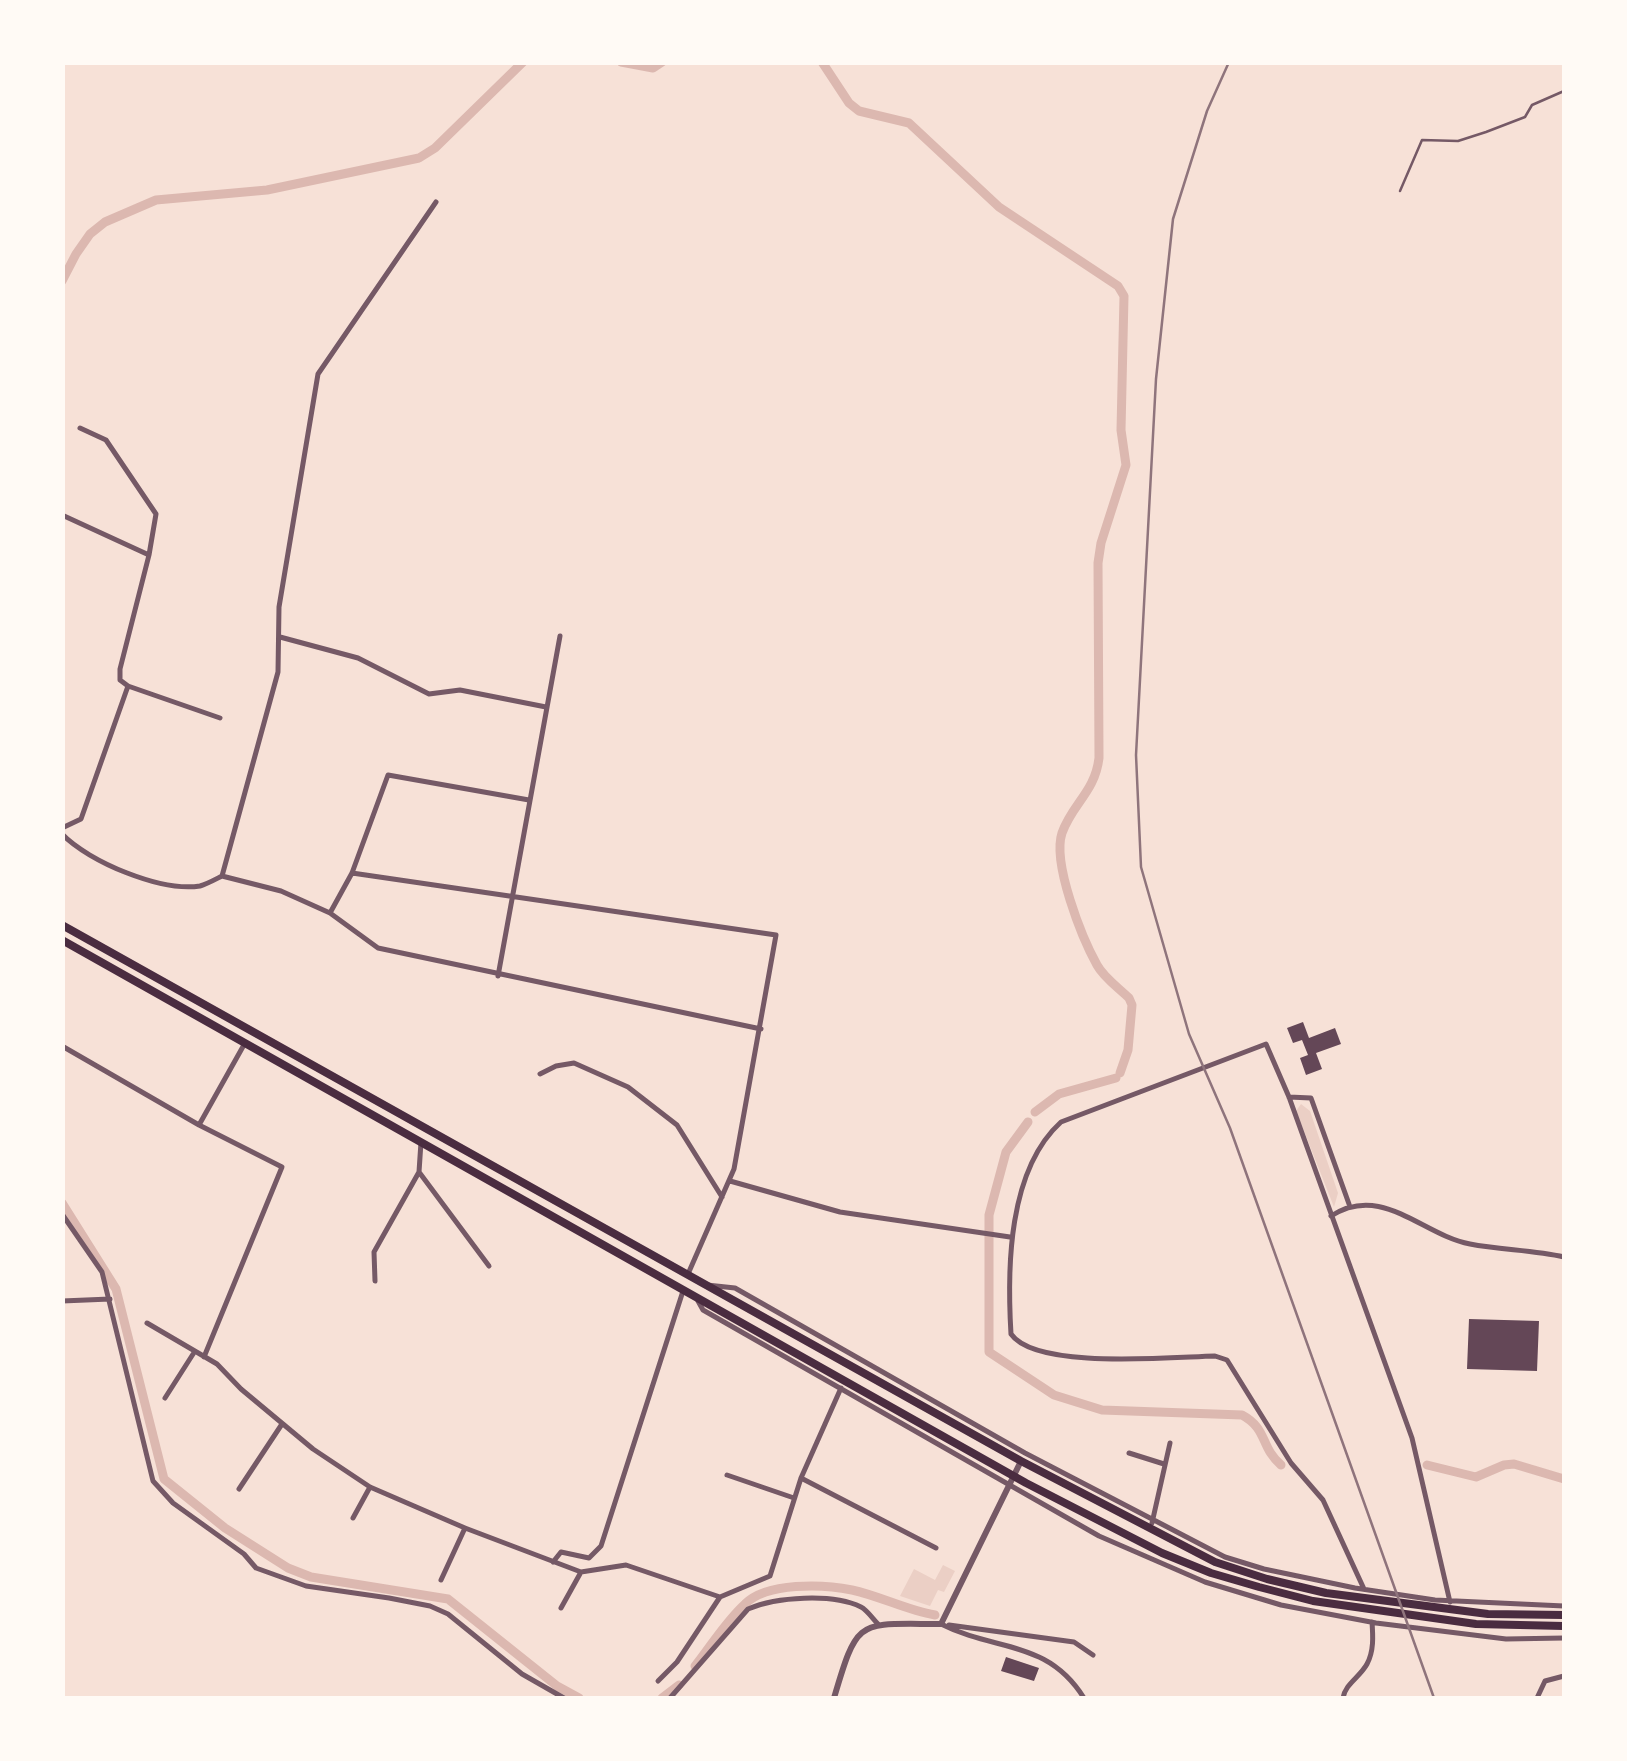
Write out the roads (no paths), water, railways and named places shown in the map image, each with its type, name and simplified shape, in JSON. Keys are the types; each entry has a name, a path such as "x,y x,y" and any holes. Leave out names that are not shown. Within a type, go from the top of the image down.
{"highway":[{"path":"62,924 706,1285 1215,1562 1266,1579 1518,1616 1564,1615"},
{"path":"62,940 684,1288 1011,1480 1116,1532 1211,1573 1313,1601 1476,1624 1564,1626"}],"street":[{"path":"222,876 278,672 279,607 318,374 436,202"},
{"path":"80,428 106,440 156,514 120,680 220,718"},
{"path":"62,516 149,555"},
{"path":"498,976 560,636"},
{"path":"280,637 358,658 429,694 460,690 546,707"},
{"path":"128,686 81,818 62,831 74,846 142,880 200,886 222,876 281,892 330,913 378,948 760,1029"},
{"path":"330,913 352,872 386,777 394,774 529,800"},
{"path":"352,872 776,935 730,1182 688,1275"},
{"path":"199,1126 245,1043"},
{"path":"1369,1593 1323,1500 1291,1464 1227,1360 1215,1356 1072,1358 1016,1341 1010,1334 1010,1237 1034,1159 1061,1122 1266,1044 1289,1097 1412,1438 1450,1602"},
{"path":"62,1046 199,1126 282,1166 204,1356"},
{"path":"540,1074 574,1063 628,1087 677,1126 722,1197"},
{"path":"1289,1097 1311,1098 1349,1204"},
{"path":"375,1281 374,1252 419,1172 422,1142"},
{"path":"419,1172 489,1266"},
{"path":"730,1182 840,1212 1010,1237"},
{"path":"1331,1216 1349,1204 1372,1204 1466,1244 1564,1257"},
{"path":"62,1214 102,1272 154,1481 172,1504 244,1554 256,1568 306,1586 430,1606 448,1614 522,1674 564,1698"},
{"path":"553,1562 561,1552 590,1558 601,1546 684,1288"},
{"path":"696,1296 703,1310 1011,1480 1099,1536 1205,1582 1281,1605 1374,1622 1506,1639 1564,1638"},
{"path":"62,1301 110,1299"},
{"path":"147,1323 217,1364 241,1390 313,1450 370,1487 464,1528 582,1572 626,1564 720,1597"},
{"path":"164,1398 194,1352"},
{"path":"658,1681 677,1662 720,1597 770,1576 801,1478 841,1388"},
{"path":"239,1489 282,1424"},
{"path":"1151,1526 1170,1443"},
{"path":"1129,1453 1165,1464"},
{"path":"941,1624 1023,1457"},
{"path":"727,1475 794,1498"},
{"path":"801,1478 936,1548"},
{"path":"352,1518 370,1487"},
{"path":"441,1580 464,1528"},
{"path":"562,1608 582,1572"},
{"path":"670,1698 748,1609 764,1602 826,1600 862,1607 878,1624"},
{"path":"1428,1603 1564,1606"},
{"path":"1343,1698 1344,1691 1367,1664 1374,1622"},
{"path":"834,1698 855,1637 878,1624 941,1624 1074,1642 1093,1655"},
{"path":"941,1624 1060,1667 1084,1698"},
{"path":"1536,1698 1545,1680 1564,1676"}],"lane":[{"path":"1400,190 1422,140 1458,141 1486,132 1524,116 1532,105 1564,92"}],"waterway":[{"path":"62,281 90,234 105,222 156,200 267,190 419,158 435,148 523,62"},
{"path":"621,62 653,68 662,62"},
{"path":"822,62 849,103 859,111 909,123 999,207 1118,286 1124,296 1121,430 1126,465 1098,563 1099,758 1093,780 1066,823 1060,846 1070,900 1091,953 1100,970 1132,1005 1128,1050 1120,1073"},
{"path":"1035,1112 1059,1094 1116,1078"},
{"path":"1028,1122 1006,1152 989,1215 989,1352 1054,1395 1102,1410 1242,1415 1256,1426 1281,1465"},
{"path":"62,1203 116,1289 164,1479 225,1528 288,1568 311,1577 448,1599 557,1686 579,1698"},
{"path":"1427,1465 1476,1477 1514,1464 1564,1479"},
{"path":"695,1666 745,1604 781,1588 852,1590 935,1615"},
{"path":"662,1698 679,1685"}],"railway":[{"path":"1229,62 1207,111 1173,219 1156,379 1136,755 1141,867 1189,1034 1230,1128 1434,1698"}]}
